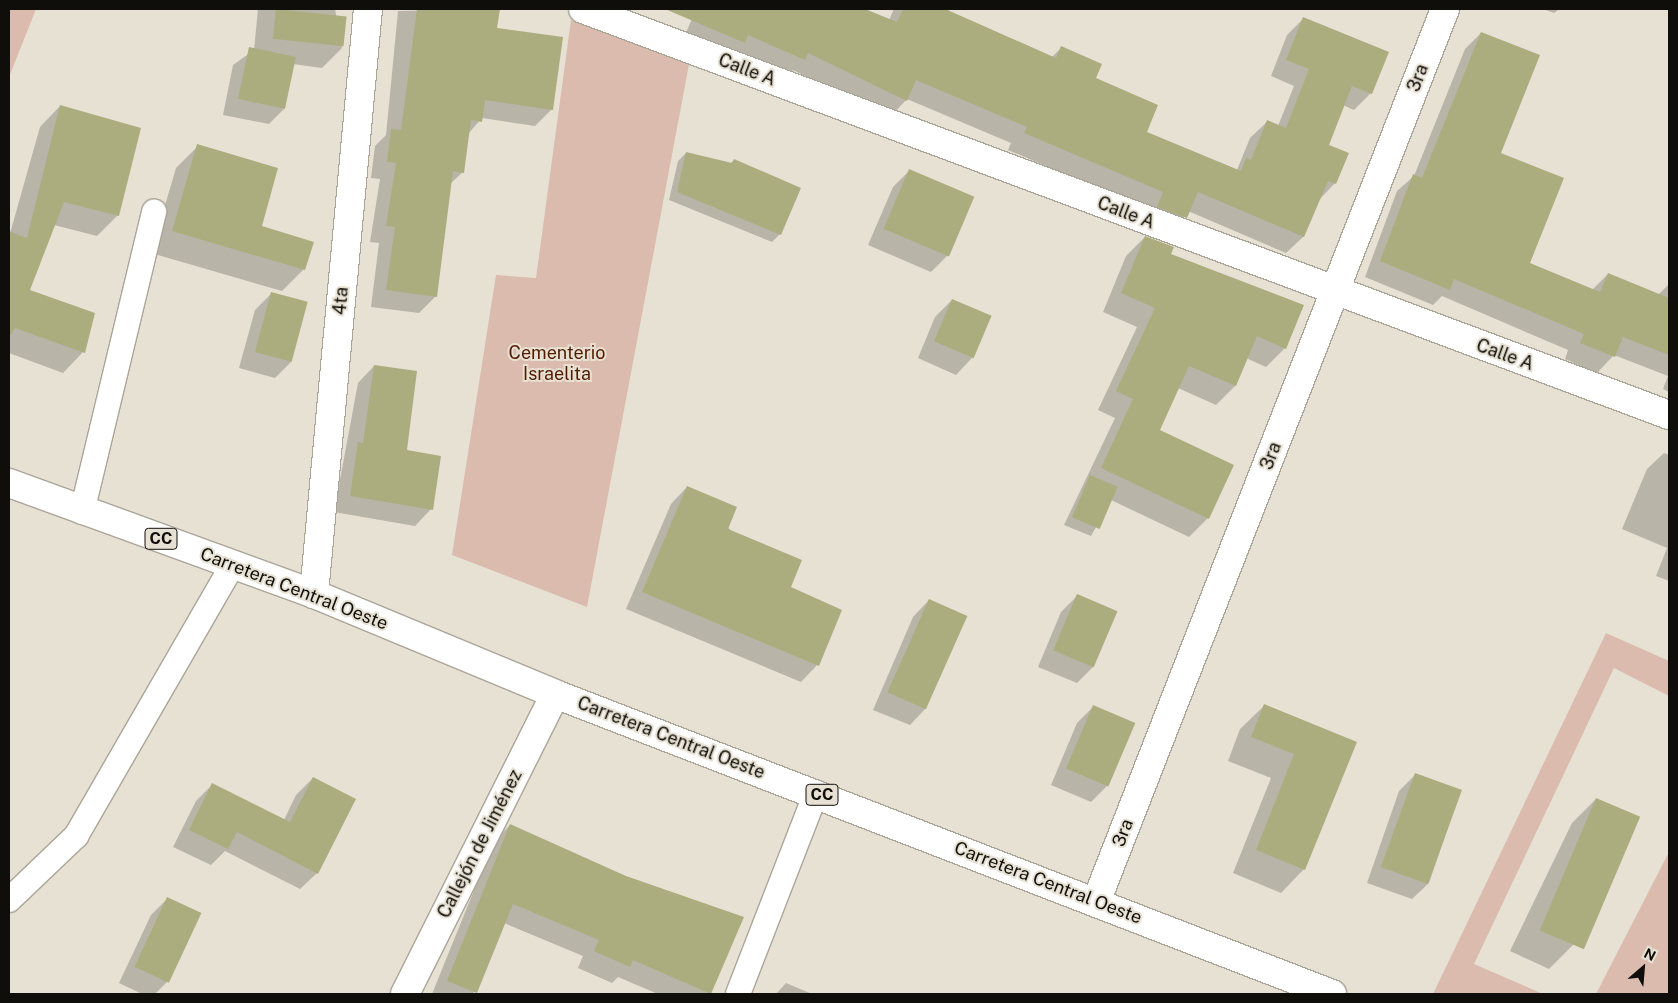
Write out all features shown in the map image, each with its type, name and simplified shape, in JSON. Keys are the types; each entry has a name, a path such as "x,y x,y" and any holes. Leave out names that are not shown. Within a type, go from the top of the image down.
{"street":[{"name":"4ta","path":"314,594 368,9"},
{"name":"Calle A","path":"583,9 1669,415"},
{"name":"3ra","path":"1096,902 1445,9"},
{"name":"Carretera Central Oeste","path":"9,483 82,512 314,594 555,694 816,793 1332,994"},
{"name":"Callejón de Jiménez","path":"405,994 555,694"}],"lane":[{"path":"82,512 154,211"},
{"path":"9,900 76,836 233,564"},
{"path":"738,994 816,793"}],"green space":[{"path":"9,9 36,9 9,77"},
{"name":"Cementerio Israelita","path":"571,20 690,59 587,607 452,555 496,275 536,278"},
{"path":"1606,633 1669,661 1669,696 1614,668 1474,964 1543,994 1433,994"},
{"path":"1669,852 1669,994 1596,994"}],"building":[{"path":"276,9 347,16 343,46 273,39"},
{"path":"417,9 500,9 497,28 563,37 553,110 485,100 482,122 471,120 464,173 453,171 437,297 386,290 395,227 386,226 396,163 387,162 391,129 401,130"},
{"path":"665,9 865,9 897,22 903,9 945,9 1056,58 1061,46 1102,64 1096,78 1158,105 1147,132 1241,171 1246,158 1251,160 1267,120 1286,128 1309,69 1286,60 1303,17 1389,52 1372,94 1352,86 1329,145 1349,153 1336,184 1328,181 1304,237 1198,192 1187,218 1157,207 1163,192 1024,133 1027,127 916,80 907,101 808,53 805,60 748,35 745,43"},
{"path":"1481,32 1540,55 1501,153 1564,178 1530,263 1600,292 1608,273 1669,298 1669,355 1623,337 1615,357 1580,343 1584,334 1454,279 1450,290 1380,261 1413,174 1422,178"},
{"path":"249,47 296,57 285,109 238,99"},
{"path":"60,105 141,128 119,216 64,202 30,290 95,313 85,353 15,328 9,337 9,231 27,238"},
{"path":"197,144 278,168 262,226 314,242 305,270 172,231"},
{"path":"686,152 732,163 734,159 801,188 781,235 677,192"},
{"path":"909,169 974,197 949,257 884,229"},
{"path":"1145,236 1174,247 1171,254 1304,305 1286,349 1257,336 1236,386 1189,366 1160,430 1234,465 1209,519 1101,468 1133,399 1116,391 1155,308 1121,293"},
{"path":"271,292 308,302 292,362 255,352"},
{"path":"952,299 992,316 974,358 934,341"},
{"path":"374,365 417,371 407,450 441,456 433,510 350,496 358,442 363,443"},
{"path":"1090,475 1118,487 1100,529 1072,517"},
{"path":"687,486 737,507 728,529 802,560 791,587 842,610 819,666 642,592"},
{"path":"1077,594 1118,611 1094,667 1053,650"},
{"path":"929,599 967,616 926,709 888,692"},
{"path":"1264,704 1357,742 1305,870 1256,850 1294,754 1251,737"},
{"path":"1093,705 1135,723 1108,786 1066,769"},
{"path":"1415,773 1462,790 1428,884 1381,867"},
{"path":"313,777 356,799 318,874 237,832 228,849 189,830 212,783 290,822"},
{"path":"1596,798 1640,817 1584,949 1540,931"},
{"path":"510,824 626,876 744,917 711,994 633,960 630,967 594,951 599,940 513,904 477,993 447,981"},
{"path":"167,897 201,913 169,983 134,967"}]}
